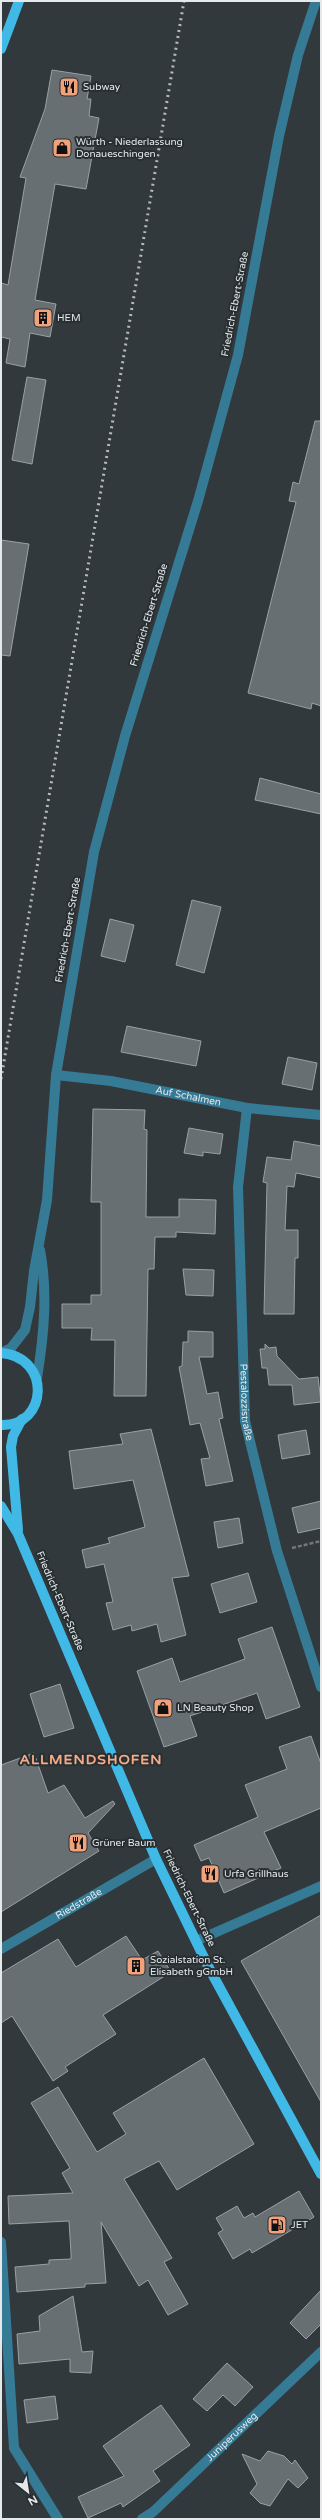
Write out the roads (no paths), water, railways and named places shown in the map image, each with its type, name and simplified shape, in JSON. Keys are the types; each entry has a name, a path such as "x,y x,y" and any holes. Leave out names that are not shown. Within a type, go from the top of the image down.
{"main road":[{"path":"1,49 19,1"},
{"name":"Friedrich-Ebert-Straße","path":"1,1353 10,1354 23,1360 33,1369 37,1378 38,1396 35,1405 22,1419 14,1436 11,1447 18,1534"},
{"path":"1,1425 14,1423 22,1419"},
{"name":"Friedrich-Ebert-Straße","path":"1,1506 18,1534 156,1858 196,1940 321,2174"}],"street":[{"name":"Friedrich-Ebert-Straße","path":"1,1353 11,1348 25,1330 47,1200 56,1075 94,852 125,736 198,500 238,354 279,136 298,56 316,1"},
{"name":"Auf Schalmen","path":"56,1075 111,1081 247,1108 321,1115"},
{"name":"Pestalozzistraße","path":"247,1108 238,1187 245,1421 277,1551 321,1687"},
{"name":"Friedrich-Ebert-Straße","path":"37,1378 43,1338 45,1274 39,1242"},
{"name":"Riedstraße","path":"1,1949 156,1858"},
{"path":"196,1940 321,1886"},
{"path":"1,2242 14,2448 58,2519"},
{"name":"Juniperusweg","path":"142,2519 153,2512 321,2352"}],"railway":[{"path":"1,1079 184,1"}],"place":[{"name":"Subway","path":"69,87"},
{"name":"Würth - Niederlassung Donaueschingen","path":"62,148"},
{"name":"HEM","path":"43,318"},
{"name":"LN Beauty Shop","path":"163,1708"},
{"name":"Grüner Baum","path":"78,1843"},
{"name":"Urfa Grillhaus","path":"210,1874"},
{"name":"Sozialstation St. Elisabeth gGmbH","path":"136,1966"},
{"name":"JET","path":"277,2225"}],"district":[{"name":"ALLMENDSHOFEN","path":"91,1759"}]}
